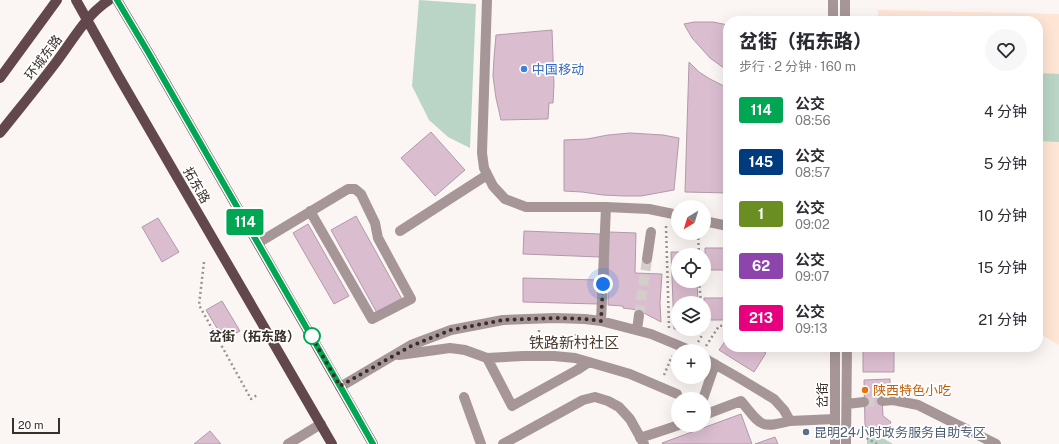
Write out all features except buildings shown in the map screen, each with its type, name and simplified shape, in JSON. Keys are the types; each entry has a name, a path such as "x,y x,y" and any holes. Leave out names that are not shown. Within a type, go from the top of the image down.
{"main road":[{"name":"环城东路","path":"0,78 57,0"},
{"name":"拓东路","path":"76,0 123,84 332,444"},
{"name":"环城东路","path":"0,133 58,60 87,19 101,5 109,0"},
{"name":"拓东路","path":"117,0 373,444"}],"street":[{"path":"487,0 482,153 484,168 493,186 505,198 526,207 606,207 649,209 671,214"},
{"path":"833,0 833,16"},
{"path":"845,0 845,16"},
{"path":"400,231 487,175"},
{"path":"258,243 310,211 348,189 355,189 361,194 375,223 378,238 411,299 372,320 310,211"},
{"path":"601,321 606,207"},
{"path":"711,222 723,225"},
{"path":"647,259 651,232"},
{"path":"637,330 639,315"},
{"path":"340,386 411,346 451,330 503,320 554,318 601,321 651,334 676,344"},
{"path":"393,356 450,348 465,350 487,358 523,356 575,358 630,374 672,392"},
{"name":"岔街","path":"835,352 835,444"},
{"name":"岔街","path":"846,444 847,352"},
{"path":"487,358 512,406 589,362"},
{"path":"711,362 774,399 784,410 790,421"},
{"path":"705,392 715,364"},
{"path":"464,397 481,444"},
{"path":"503,444 583,400 595,397 608,400 619,407 630,419 642,441 671,428"},
{"path":"882,401 893,400 918,405 996,444"},
{"path":"711,413 741,401 758,421 770,426 790,421 835,419"},
{"path":"847,404 864,402"},
{"path":"288,444 321,424"}],"path":[{"path":"667,213 666,230 669,341"},
{"path":"204,262 199,305 251,399 256,395"},
{"path":"707,344 719,326 723,326"},
{"path":"539,334 539,342"},
{"path":"847,427 877,444"}],"shaded area":[{"path":"878,10 1059,14 1059,345 1043,336 1043,16 878,16"}],"green space":[{"path":"419,0 476,4 470,148 448,137 429,120 412,86"},
{"path":"1043,73 1059,74 1059,142 1043,141"},
{"path":"867,434 881,437 893,444 867,444"}],"tunnel":[{"path":"639,315 647,259"},
{"path":"864,402 882,401"}],"bus line":[{"name":"114","path":"117,0 373,444"}],"place":[{"name":"中国移动","path":"524,69"},
{"name":"岔街（拓东路）","path":"312,336"},
{"name":"陕西特色小吃","path":"865,390"},
{"name":"昆明24小时政务服务自助专区","path":"806,432"}],"district":[{"name":"铁路新村社区","path":"574,343"}],"route":[{"path":"312,336 310,334 340,386 411,346 451,330 503,320 554,318 601,321 603,284"}]}
